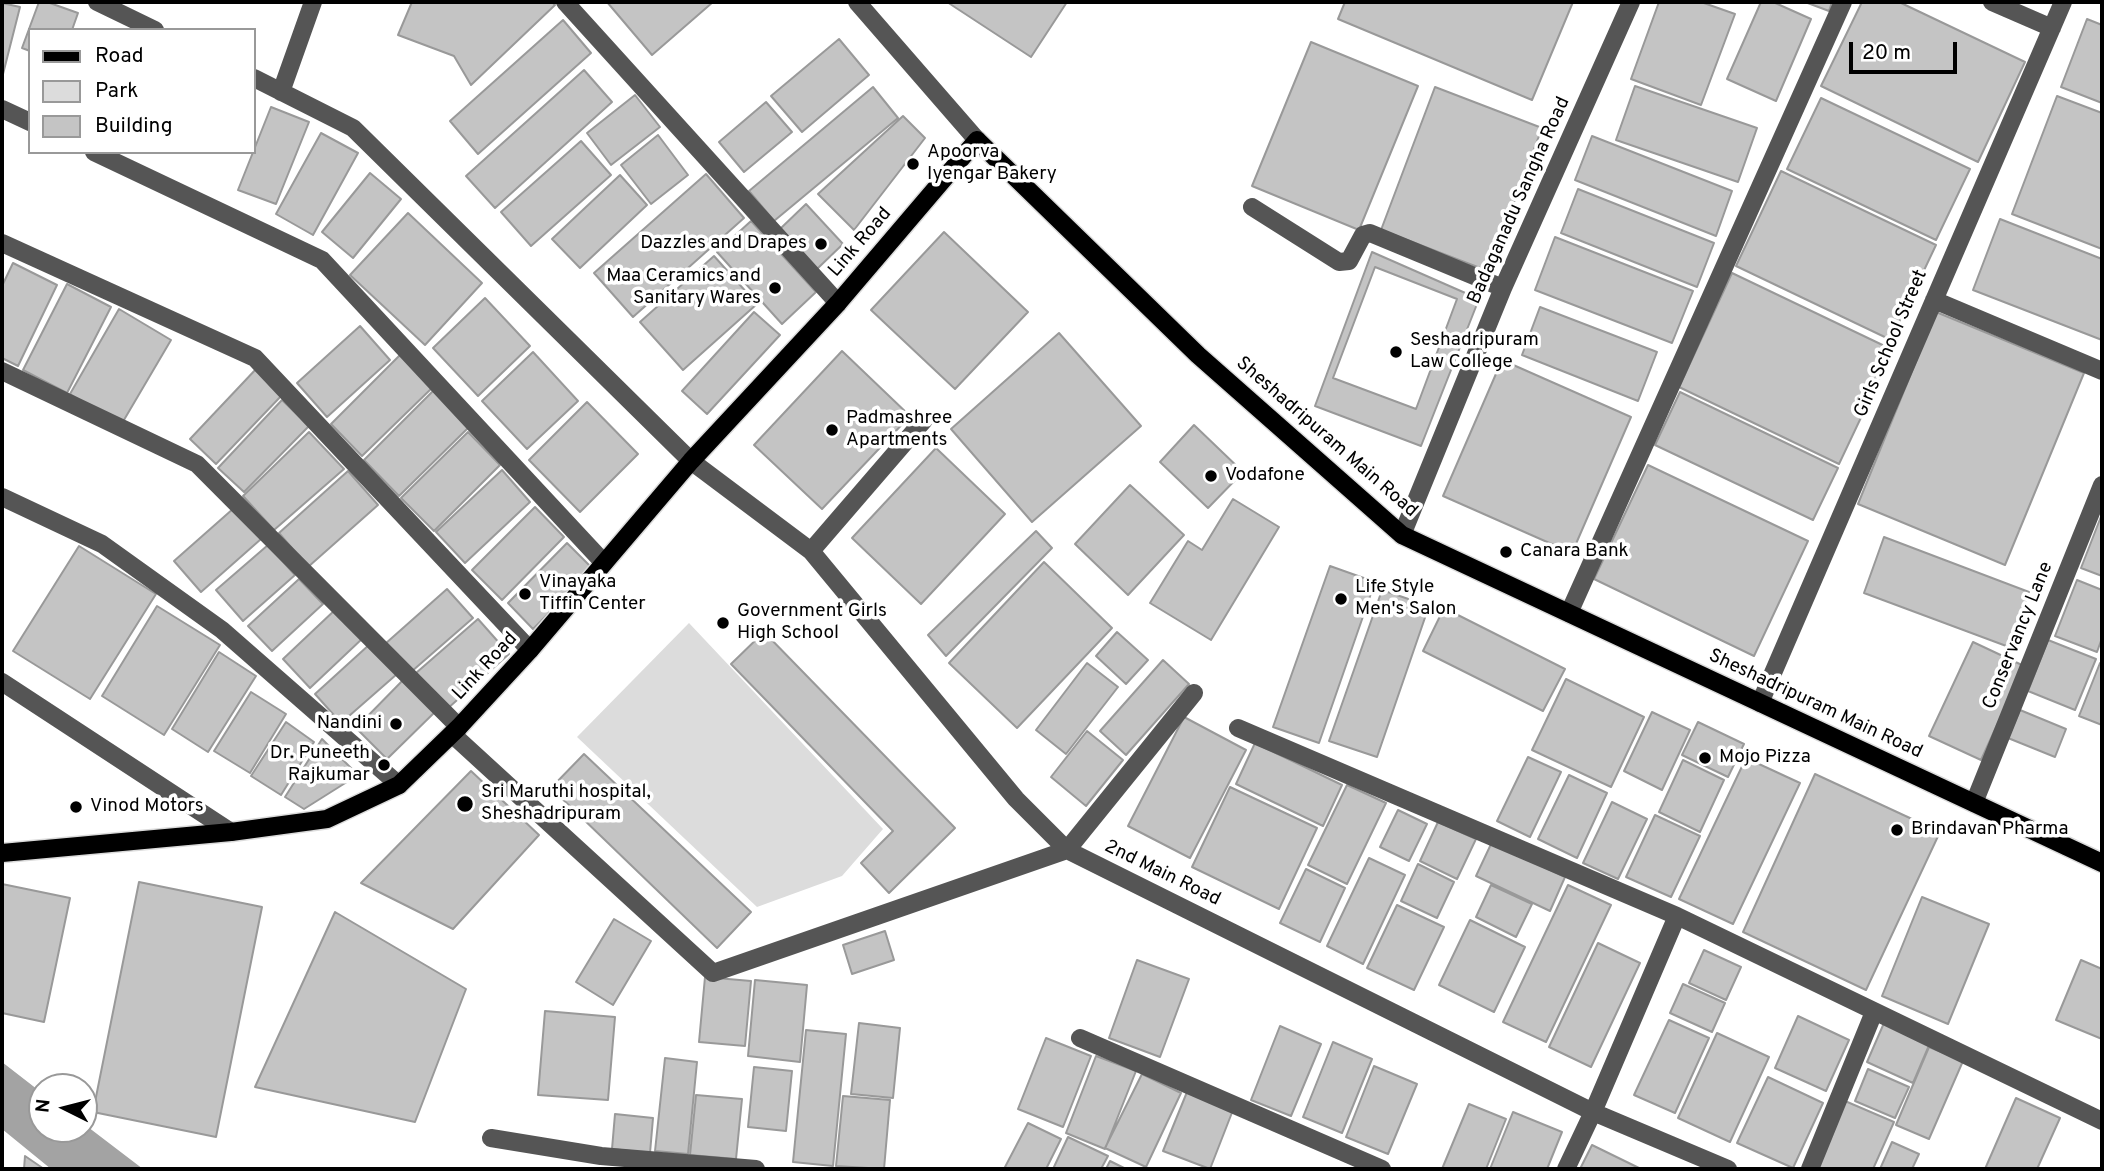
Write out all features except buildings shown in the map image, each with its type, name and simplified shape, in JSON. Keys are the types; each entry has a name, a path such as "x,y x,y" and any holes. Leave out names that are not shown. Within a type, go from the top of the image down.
{"main road":[{"name":"Link Road","path":"2,853 231,832 327,819 399,785 530,650 691,461 838,303 977,141"},
{"name":"Sheshadripuram Main Road","path":"977,141 1198,355 1402,535 2102,863"}],"street":[{"path":"97,2 151,28"},
{"path":"281,92 313,2"},
{"path":"565,2 838,303"},
{"name":"Sheshadripuram Main Road","path":"857,2 977,141"},
{"name":"Badaganadu Sangha Road","path":"1402,535 1503,288 1631,2"},
{"path":"1569,613 1843,2"},
{"path":"1992,2 2052,28"},
{"name":"Girls School Street","path":"1760,703 2063,2"},
{"name":"2nd Main Road","path":"256,79 353,128 691,461 811,551 1016,799 1067,850 1593,1112 1728,1169"},
{"path":"2,108 28,121"},
{"path":"98,154 323,260 604,563"},
{"path":"1252,207 1339,262 1349,261 1363,235 1370,233 1503,288"},
{"path":"2,243 255,358 530,650"},
{"path":"1934,300 2102,371"},
{"path":"2,371 197,464 455,730 713,973 1067,850 1194,693"},
{"path":"811,551 924,420"},
{"name":"Conservancy Lane","path":"1974,803 2102,485"},
{"path":"2,497 102,544 222,630 399,785"},
{"path":"2,682 231,832"},
{"path":"1238,728 1677,916 2102,1121"},
{"path":"1566,1169 1677,916"},
{"path":"1810,1169 1874,1012"},
{"path":"1080,1038 1382,1169"},
{"path":"491,1138 600,1163 757,1169"}],"green space":[{"path":"689,623 883,829 842,876 757,907 577,737"}],"shaded area":[{"path":"2,1062 28,1082 28,1143 98,1143 98,1135 143,1169 51,1169 2,1129"}],"place":[{"name":"Apoorva Iyengar Bakery","path":"913,164"},
{"name":"Dazzles and Drapes","path":"821,244"},
{"name":"Maa Ceramics and Sanitary Wares","path":"775,288"},
{"name":"Seshadripuram Law College","path":"1396,352"},
{"name":"Padmashree Apartments","path":"832,430"},
{"name":"Vodafone","path":"1211,476"},
{"name":"Canara Bank","path":"1506,552"},
{"name":"Vinayaka Tiffin Center","path":"525,594"},
{"name":"Life Style Men's Salon","path":"1341,599"},
{"name":"Government Girls High School","path":"723,623"},
{"name":"Nandini","path":"396,724"},
{"name":"Mojo Pizza","path":"1705,758"},
{"name":"Dr. Puneeth Rajkumar","path":"384,765"},
{"name":"Sri Maruthi hospital, Sheshadripuram","path":"465,804"},
{"name":"Vinod Motors","path":"76,807"},
{"name":"Brindavan Pharma","path":"1897,830"}]}
